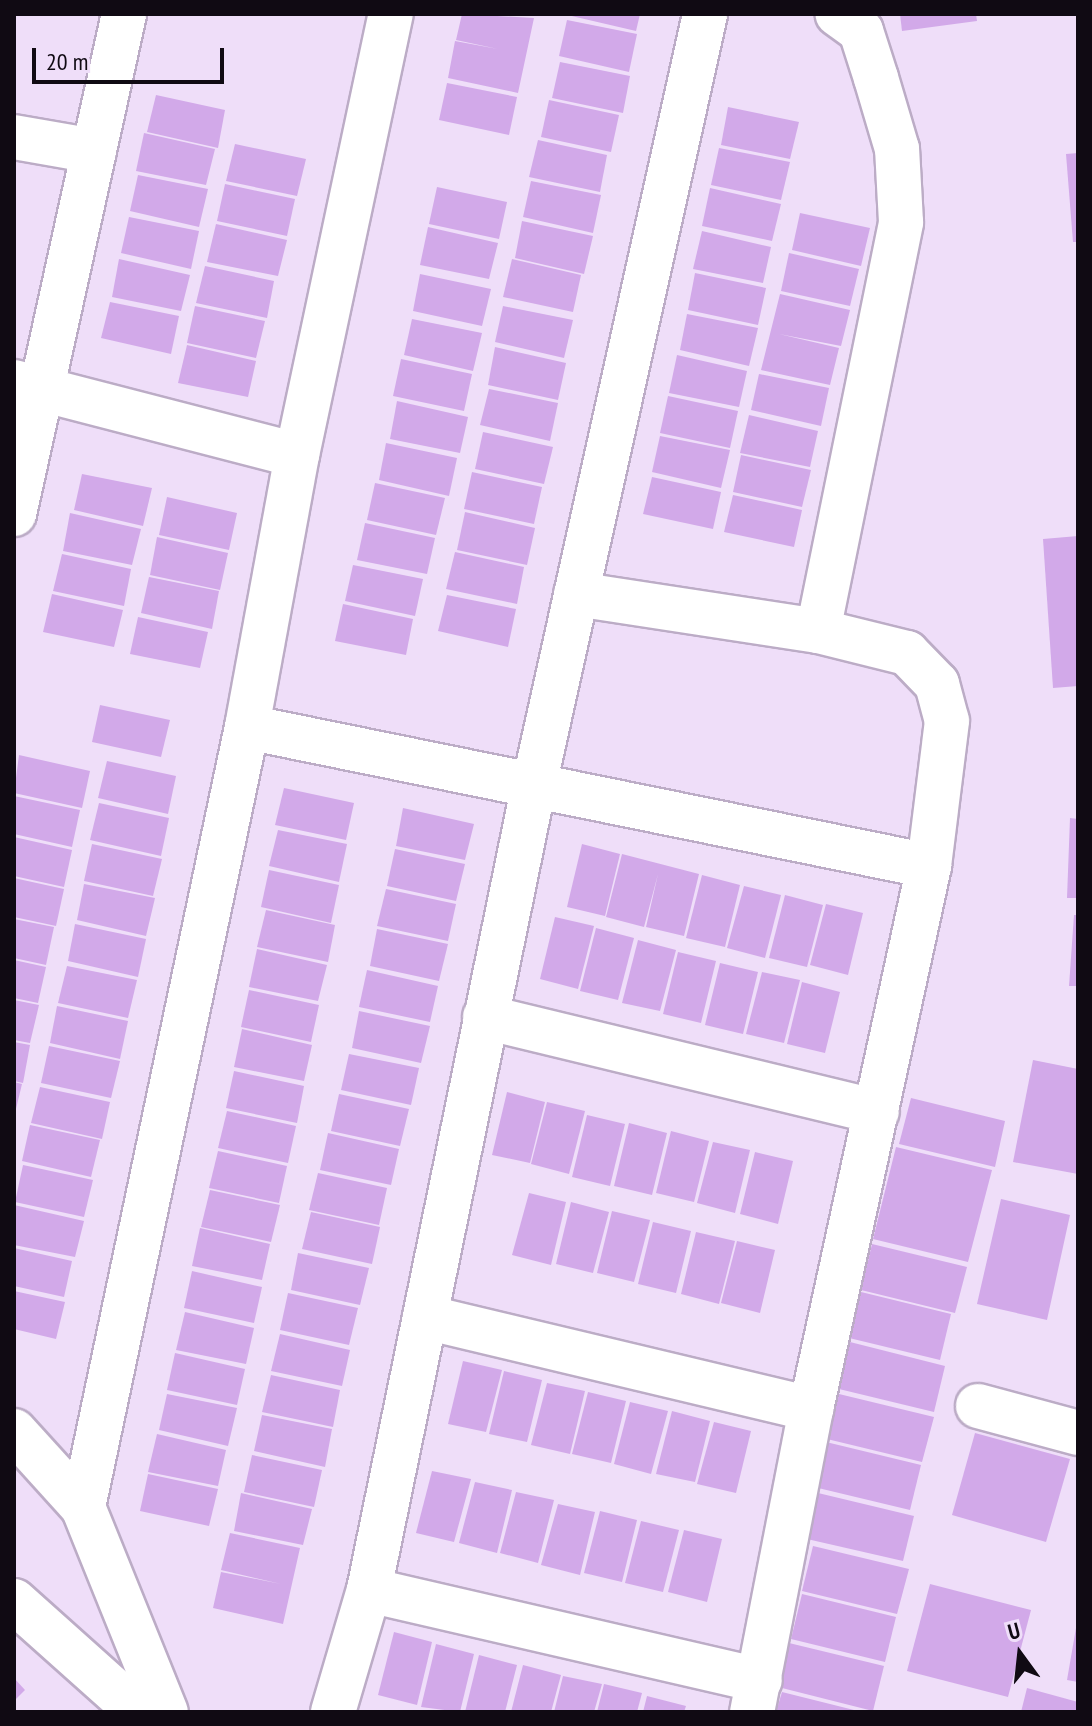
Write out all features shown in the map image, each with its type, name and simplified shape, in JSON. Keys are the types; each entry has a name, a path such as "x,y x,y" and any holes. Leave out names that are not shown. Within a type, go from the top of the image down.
{"street":[{"path":"14,514 28,385 94,151 124,14"},
{"path":"83,1507 247,727 297,455 391,14"},
{"path":"333,1712 369,1590 534,785 705,14"},
{"path":"818,631 901,222 897,149 876,78 861,31 838,14"},
{"path":"14,137 94,151"},
{"path":"28,385 297,455"},
{"path":"369,1590 756,1696 811,1409 929,866 947,721 937,684 907,653 818,631 576,594"},
{"path":"247,727 929,866"},
{"path":"485,1017 877,1112"},
{"path":"425,1317 811,1409"},
{"path":"978,1406 1078,1433"},
{"path":"14,1431 83,1507 166,1712"},
{"path":"14,1601 138,1712"}],"building":[{"path":"462,14 534,18 518,93 448,78 455,41 498,49 456,40"},
{"path":"563,14 640,14 636,31"},
{"path":"900,14 976,14 977,21 902,31"},
{"path":"567,20 637,34 629,72 559,56"},
{"path":"560,62 630,76 623,113 552,98"},
{"path":"447,83 517,97 509,135 439,120"},
{"path":"156,95 225,110 218,148 147,132"},
{"path":"549,100 619,115 611,152 541,137"},
{"path":"728,107 799,122 790,159 721,145"},
{"path":"144,133 215,149 206,185 136,171"},
{"path":"538,140 607,155 600,192 529,177"},
{"path":"235,144 306,159 297,196 226,181"},
{"path":"719,148 790,162 781,200 711,185"},
{"path":"1078,153 1078,242 1073,242 1066,154"},
{"path":"138,175 208,189 199,227 130,211"},
{"path":"531,181 601,195 593,233 523,217"},
{"path":"225,184 295,199 287,236 217,221"},
{"path":"437,187 507,202 499,239 429,224"},
{"path":"710,188 781,204 772,241 702,226"},
{"path":"800,213 870,228 861,266 792,250"},
{"path":"129,217 199,231 191,269 121,253"},
{"path":"522,221 593,236 584,274 515,258"},
{"path":"216,224 287,240 278,276 207,262"},
{"path":"428,227 498,243 489,279 420,265"},
{"path":"702,231 771,247 763,283 693,269"},
{"path":"789,253 859,269 850,306 781,291"},
{"path":"119,259 190,275 181,311 112,297"},
{"path":"512,259 581,275 573,312 503,297"},
{"path":"205,266 274,281 267,318 196,303"},
{"path":"695,273 766,288 758,325 688,310"},
{"path":"420,274 491,289 482,326 413,311"},
{"path":"780,294 850,310 841,346 779,334 839,348 830,385 761,370"},
{"path":"110,302 179,316 171,354 101,338"},
{"path":"195,306 265,321 256,358 187,343"},
{"path":"503,306 573,320 564,358 495,342"},
{"path":"687,314 758,328 749,366 680,350"},
{"path":"412,319 482,333 473,371 404,355"},
{"path":"187,345 256,361 248,397 178,383"},
{"path":"495,347 566,363 558,400 488,385"},
{"path":"677,355 747,371 739,407 669,393"},
{"path":"401,359 472,374 464,411 393,396"},
{"path":"759,374 829,388 821,426 751,410"},
{"path":"489,389 558,403 550,441 480,425"},
{"path":"668,396 738,411 730,448 660,433"},
{"path":"397,401 468,417 460,453 390,439"},
{"path":"749,415 818,431 810,467 740,453"},
{"path":"483,432 553,447 544,484 475,469"},
{"path":"660,436 730,450 721,488 652,472"},
{"path":"386,443 457,458 449,496 379,480"},
{"path":"741,455 811,470 802,507 733,492"},
{"path":"472,472 542,487 534,524 464,509"},
{"path":"82,474 152,488 143,526 74,510"},
{"path":"652,477 721,492 713,529 643,514"},
{"path":"375,483 445,498 436,535 367,520"},
{"path":"733,495 802,510 794,547 724,532"},
{"path":"167,497 237,513 229,550 159,535"},
{"path":"465,512 535,528 527,565 457,550"},
{"path":"70,513 141,529 132,565 63,551"},
{"path":"365,523 435,538 427,574 357,560"},
{"path":"1078,536 1078,686 1053,688 1043,539"},
{"path":"157,537 228,553 220,590 150,575"},
{"path":"455,552 524,567 517,604 446,589"},
{"path":"62,554 131,569 124,606 53,591"},
{"path":"353,565 423,579 415,616 345,601"},
{"path":"149,577 219,591 212,629 141,613"},
{"path":"52,594 123,610 114,647 43,632"},
{"path":"447,595 516,609 508,647 438,631"},
{"path":"343,604 413,619 406,655 335,641"},
{"path":"138,617 208,632 200,668 130,654"},
{"path":"100,705 170,720 161,757 92,742"},
{"path":"19,755 90,771 82,808 14,793"},
{"path":"107,761 176,776 168,814 98,798"},
{"path":"284,788 354,803 346,840 275,825"},
{"path":"14,796 80,810 72,847 14,834"},
{"path":"99,803 169,818 161,856 90,840"},
{"path":"403,808 474,824 465,860 396,846"},
{"path":"1070,818 1078,819 1078,898 1067,898"},
{"path":"278,830 347,844 339,882 269,866"},
{"path":"14,837 72,850 64,887 14,876"},
{"path":"92,844 162,859 153,896 84,881"},
{"path":"582,844 620,854 605,916 567,907"},
{"path":"395,849 465,864 456,901 387,886"},
{"path":"622,854 699,874 684,936 646,927 658,874 644,927 606,917"},
{"path":"269,870 339,885 331,923 261,907"},
{"path":"702,875 740,885 725,947 686,938"},
{"path":"14,878 64,889 56,926 14,917"},
{"path":"84,884 155,898 146,936 77,920"},
{"path":"744,886 781,895 765,958 727,948"},
{"path":"386,889 456,904 448,941 377,926"},
{"path":"785,895 823,905 807,967 769,958"},
{"path":"826,904 863,913 848,975 810,965"},
{"path":"266,910 335,925 328,962 257,947"},
{"path":"1074,915 1078,915 1078,986 1069,986"},
{"path":"555,917 594,926 578,989 540,979"},
{"path":"14,919 54,927 46,965 14,958"},
{"path":"75,924 146,939 138,977 68,961"},
{"path":"596,928 634,938 618,1000 580,991"},
{"path":"377,929 448,944 439,981 370,966"},
{"path":"638,940 676,950 660,1011 622,1003"},
{"path":"257,949 327,965 318,1001 249,987"},
{"path":"678,952 716,961 701,1023 663,1014"},
{"path":"14,960 46,967 38,1003 14,998"},
{"path":"720,963 758,972 743,1034 705,1025"},
{"path":"67,966 137,980 128,1018 58,1003"},
{"path":"367,970 438,986 430,1022 359,1007"},
{"path":"762,972 800,980 784,1043 746,1034"},
{"path":"802,982 840,992 825,1053 787,1044"},
{"path":"249,990 319,1005 311,1042 241,1027"},
{"path":"14,1000 39,1005 30,1043 14,1040"},
{"path":"57,1006 128,1021 120,1059 50,1043"},
{"path":"359,1011 430,1026 421,1063 352,1048"},
{"path":"242,1029 312,1045 304,1081 234,1067"},
{"path":"14,1042 30,1045 23,1083 14,1081"},
{"path":"49,1046 120,1061 111,1098 41,1083"},
{"path":"349,1054 419,1068 411,1105 341,1090"},
{"path":"1033,1060 1078,1069 1078,1174 1013,1162"},
{"path":"234,1071 304,1086 297,1123 226,1108"},
{"path":"14,1082 22,1084 15,1113 14,1113"},
{"path":"40,1087 110,1102 102,1139 31,1123"},
{"path":"507,1092 545,1102 530,1163 492,1155"},
{"path":"339,1094 409,1109 400,1146 331,1131"},
{"path":"911,1098 1005,1121 995,1167 899,1144"},
{"path":"547,1102 585,1111 569,1174 531,1164"},
{"path":"227,1111 296,1126 288,1163 218,1148"},
{"path":"587,1115 625,1124 610,1186 572,1177"},
{"path":"629,1123 667,1133 652,1195 614,1186"},
{"path":"30,1125 100,1140 91,1177 22,1161"},
{"path":"671,1131 709,1141 694,1202 656,1193"},
{"path":"328,1133 399,1149 391,1185 320,1170"},
{"path":"713,1142 750,1150 735,1213 697,1203"},
{"path":"896,1147 992,1170 968,1262 873,1239"},
{"path":"218,1151 287,1166 279,1203 209,1188"},
{"path":"755,1152 793,1161 778,1224 740,1214"},
{"path":"23,1165 93,1180 84,1217 15,1202"},
{"path":"318,1173 387,1188 379,1225 309,1210"},
{"path":"210,1190 280,1205 271,1242 201,1227"},
{"path":"529,1193 566,1202 551,1265 512,1255"},
{"path":"1001,1199 1070,1215 1047,1320 977,1304"},
{"path":"571,1202 609,1212 593,1273 556,1264"},
{"path":"14,1205 84,1221 75,1257 14,1245"},
{"path":"612,1211 650,1220 634,1282 597,1273"},
{"path":"311,1212 380,1227 372,1264 302,1249"},
{"path":"653,1222 691,1231 676,1293 638,1284"},
{"path":"200,1228 270,1244 262,1280 192,1266"},
{"path":"696,1232 735,1241 719,1304 681,1294"},
{"path":"737,1241 775,1250 760,1313 721,1303"},
{"path":"872,1244 967,1267 955,1313 861,1290"},
{"path":"14,1248 72,1261 64,1297 14,1286"},
{"path":"298,1253 369,1268 360,1305 291,1290"},
{"path":"192,1271 262,1287 254,1323 184,1308"},
{"path":"14,1291 65,1302 56,1339 14,1329"},
{"path":"857,1291 951,1314 940,1360 845,1337"},
{"path":"288,1293 358,1308 349,1345 280,1330"},
{"path":"185,1312 254,1328 246,1364 176,1350"},
{"path":"280,1334 350,1350 342,1386 271,1371"},
{"path":"850,1342 945,1366 934,1412 839,1389"},
{"path":"175,1353 245,1369 237,1405 167,1390"},
{"path":"463,1361 502,1370 486,1432 448,1424"},
{"path":"504,1371 542,1380 527,1442 489,1434"},
{"path":"271,1375 340,1390 333,1427 262,1412"},
{"path":"547,1383 585,1391 570,1454 531,1445"},
{"path":"588,1392 626,1401 611,1463 572,1454"},
{"path":"167,1394 237,1408 228,1446 159,1430"},
{"path":"839,1394 934,1417 922,1462 827,1439"},
{"path":"630,1402 668,1411 651,1474 614,1464"},
{"path":"672,1411 710,1421 695,1482 656,1474"},
{"path":"262,1415 332,1429 325,1467 254,1451"},
{"path":"714,1422 751,1431 736,1493 697,1484"},
{"path":"975,1433 1070,1459 1046,1542 952,1515"},
{"path":"157,1434 226,1450 218,1486 148,1472"},
{"path":"826,1442 921,1465 910,1510 814,1487"},
{"path":"252,1455 322,1470 314,1507 244,1492"},
{"path":"432,1471 471,1479 454,1542 416,1533"},
{"path":"148,1474 218,1489 209,1526 140,1511"},
{"path":"475,1482 512,1490 497,1553 459,1543"},
{"path":"516,1492 554,1500 538,1563 500,1553"},
{"path":"241,1493 312,1509 303,1545 234,1531"},
{"path":"818,1493 914,1516 903,1561 807,1539"},
{"path":"558,1504 595,1512 580,1575 541,1565"},
{"path":"600,1511 637,1520 622,1582 584,1573"},
{"path":"641,1521 679,1530 663,1592 625,1583"},
{"path":"684,1530 722,1539 707,1602 668,1592"},
{"path":"230,1533 300,1548 283,1624 213,1608 221,1572 281,1584 221,1570"},
{"path":"813,1546 909,1569 897,1614 802,1591"},
{"path":"930,1584 1031,1610 1008,1697 907,1671"},
{"path":"802,1594 896,1617 885,1662 791,1639"},
{"path":"1078,1628 1078,1682 1067,1680"},
{"path":"394,1632 432,1642 417,1705 378,1695"},
{"path":"789,1643 884,1666 873,1711 778,1687"},
{"path":"436,1644 474,1654 460,1712 421,1707"},
{"path":"479,1655 517,1665 505,1712 465,1712"},
{"path":"523,1665 561,1675 551,1712 511,1712"},
{"path":"563,1676 602,1684 594,1712 554,1712"},
{"path":"14,1678 25,1690 14,1701"},
{"path":"604,1684 642,1693 637,1712 597,1712"},
{"path":"1027,1688 1078,1702 1078,1712 1021,1712"},
{"path":"782,1692 858,1711 858,1712 776,1712"},
{"path":"647,1696 686,1706 684,1712 643,1712"}]}
